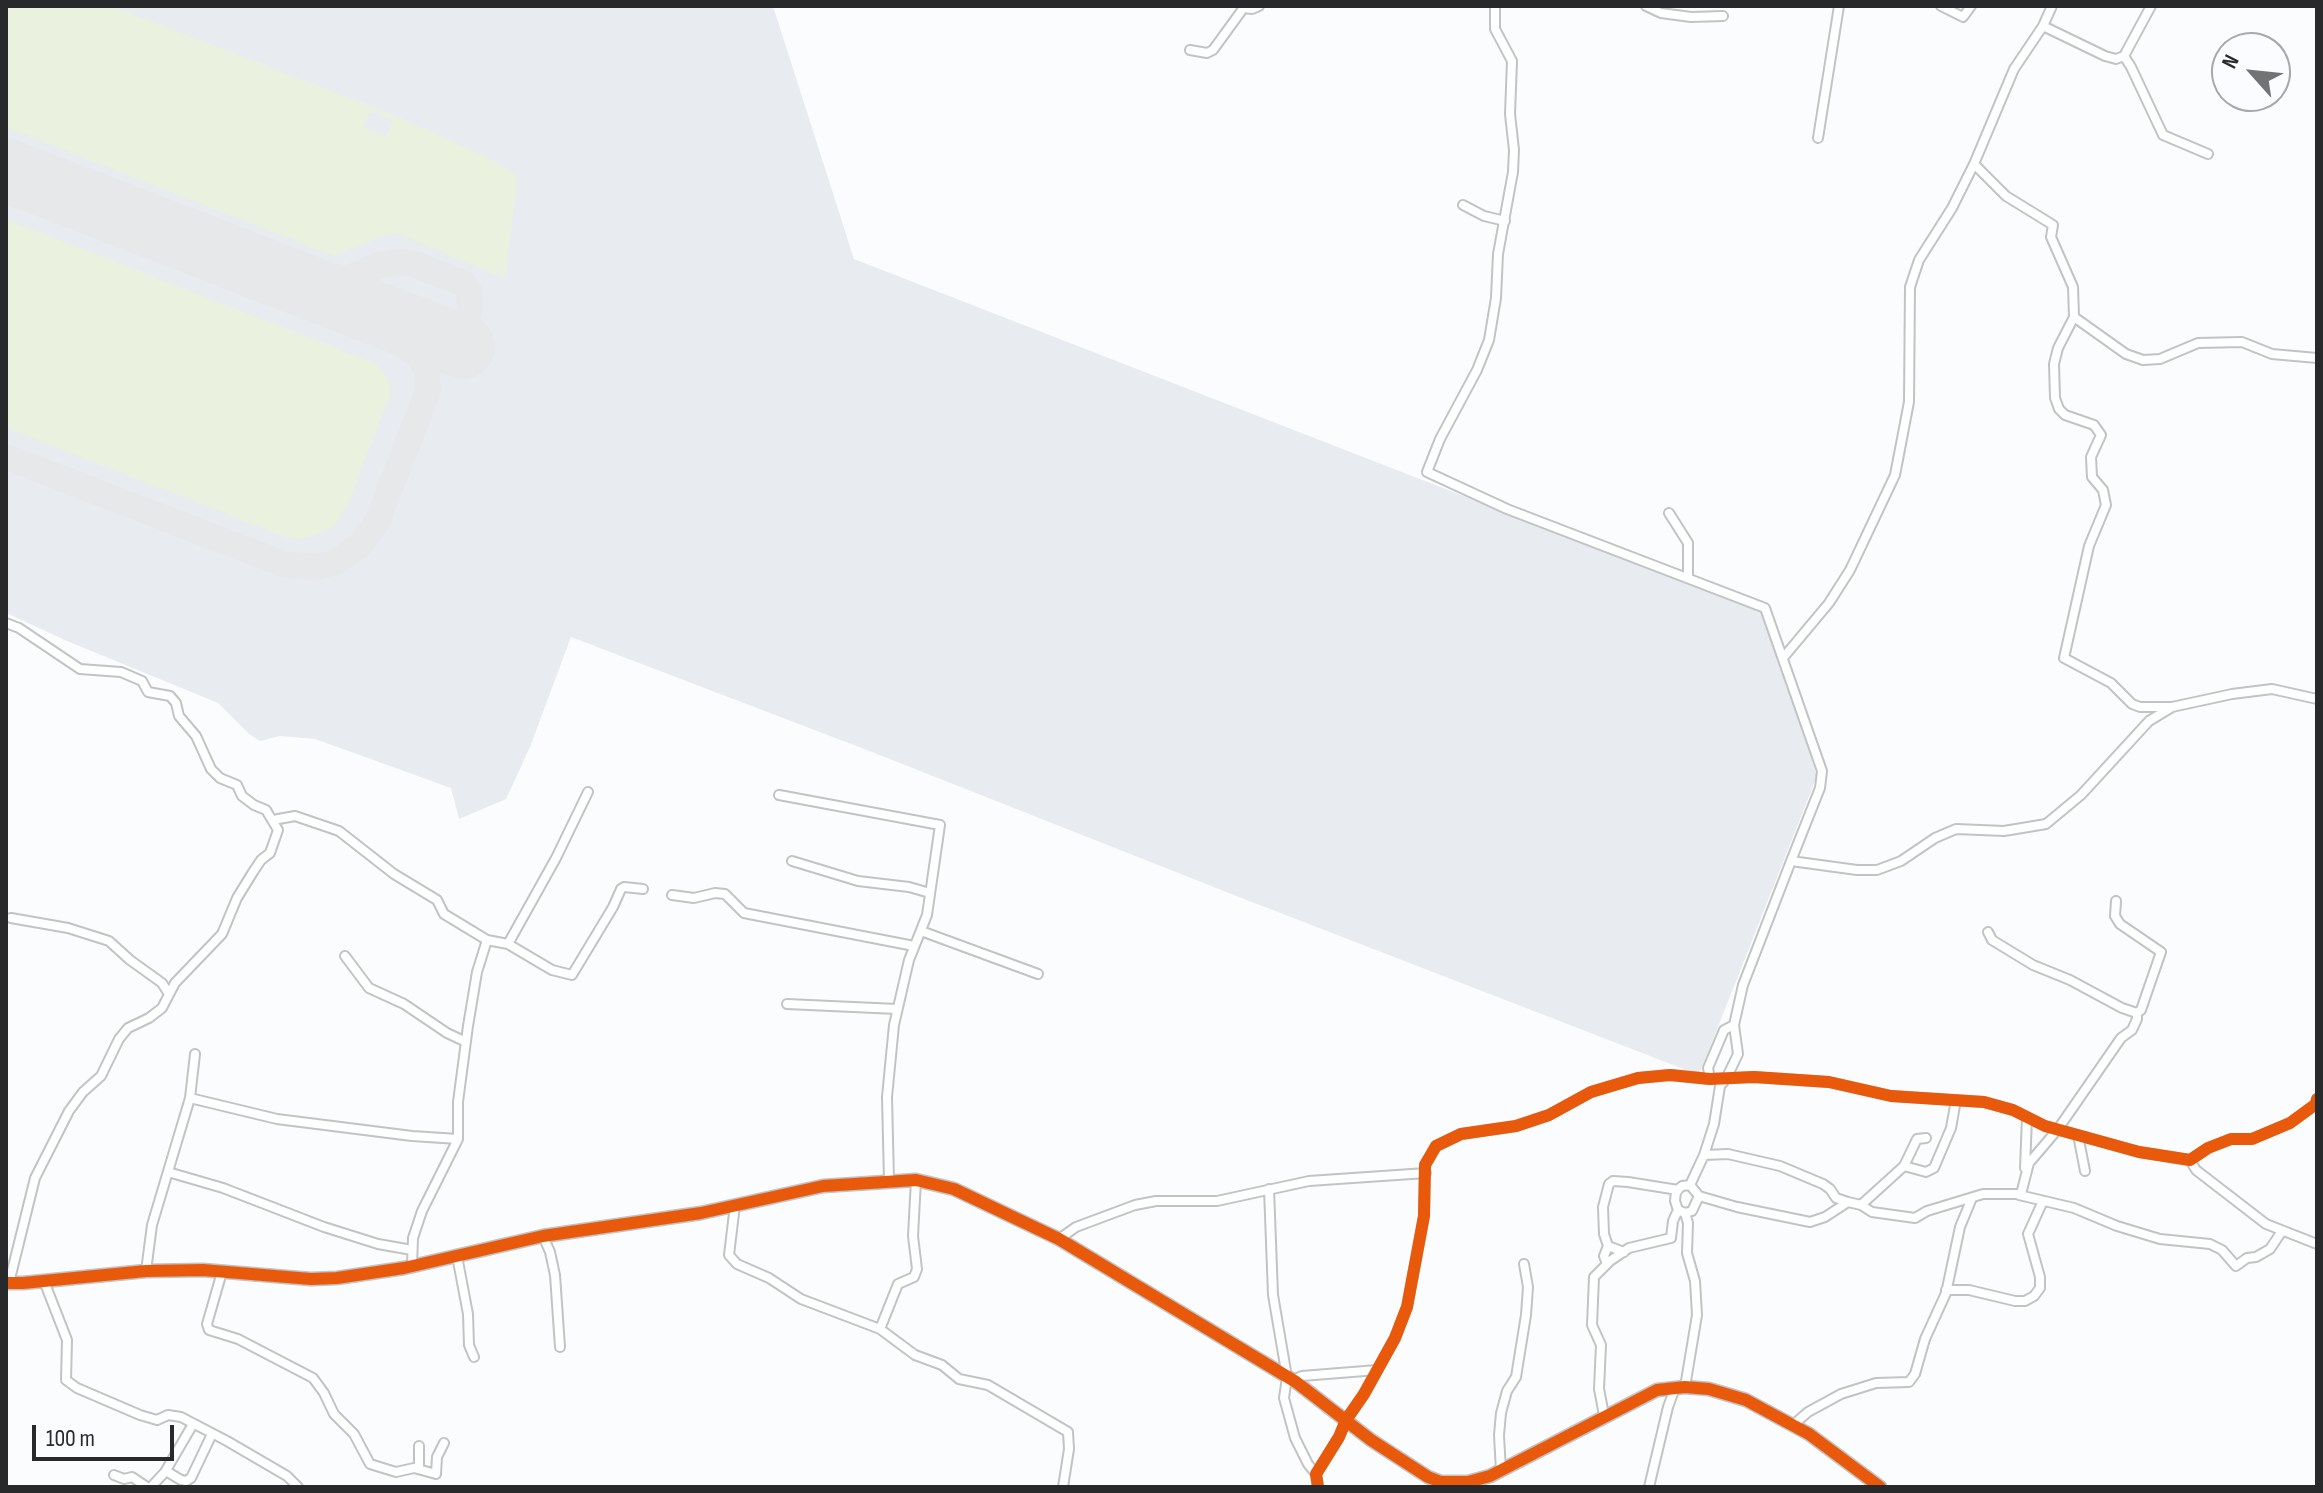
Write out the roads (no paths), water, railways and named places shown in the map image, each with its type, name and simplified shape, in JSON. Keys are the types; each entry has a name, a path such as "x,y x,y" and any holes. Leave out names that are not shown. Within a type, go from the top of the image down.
{"street":[{"path":"1190,50 1207,53 1213,50 1244,7 1252,9 1259,6"},
{"path":"1495,6 1495,29 1512,61 1510,114 1513,172 1498,254 1496,298 1489,340 1427,472 1507,509 1765,608 1822,771 1820,788 1743,985 1734,1025 1738,1054 1720,1086 1714,1124 1704,1155 1690,1185 1678,1190 1628,1182 1613,1181 1609,1184 1603,1207 1604,1234 1608,1246 1604,1256 1607,1264"},
{"path":"1646,6 1661,13 1691,17 1723,16"},
{"path":"1818,138 1839,6"},
{"path":"1941,6 1963,17 1971,6"},
{"path":"1783,658 1829,603 1850,570 1895,475 1909,402 1910,287 1926,246 1952,208 1974,164 2014,69 2043,26 2052,6"},
{"path":"2043,26 2116,59 2124,56 2151,6"},
{"path":"2124,56 2163,135 2208,154"},
{"path":"1974,164 2006,196 2053,225 2051,237 2073,287 2074,317 2058,348 2054,364 2055,398 2065,415 2094,425 2101,435 2091,457 2092,477 2103,490 2106,505 2089,546 2064,658 2111,683 2132,704 2140,707 2172,707 2272,689 2317,699"},
{"path":"1463,205 1484,216 1505,221"},
{"path":"2074,317 2126,354 2143,360 2160,359 2198,343 2242,342 2272,354 2317,358"},
{"path":"1669,513 1688,543 1688,576"},
{"path":"6,623 19,628 80,669 121,672 142,681 148,692 170,696 176,703 179,716 196,736 211,769 220,778 237,785 242,796 254,805 266,810 278,830 270,853 261,860 237,898 222,934 183,974 162,1008 128,1028 119,1039 101,1076 83,1092 69,1111 35,1178 7,1283 146,1271 203,1270 326,1278 412,1266 543,1236 701,1213 823,1186 916,1180 954,1189 1059,1239 1290,1379 1436,1484 1468,1484 1501,1471 1657,1390 1680,1388 1709,1389 1746,1400 1809,1434 1880,1487"},
{"path":"1791,861 1877,870 1901,861 1935,838 1956,829 2004,831 2046,824 2081,795 2149,721 2172,707"},
{"path":"508,944 556,858 588,792"},
{"path":"779,795 940,825 927,915 914,946 897,1009 887,1097 889,1180"},
{"path":"273,820 295,816 339,831 394,874 437,900 444,914 487,940 508,944 552,970 572,975 621,889 643,889"},
{"path":"792,861 858,881 909,887 930,893"},
{"path":"672,895 694,898 725,894 744,913 914,946"},
{"path":"2025,1173 2029,1163 2058,1129 2121,1038 2132,1030 2161,952 2120,924 2115,916 2116,901"},
{"path":"11,918 68,928 109,941 162,983 169,994"},
{"path":"921,931 1038,974"},
{"path":"1988,932 1992,940 2033,965 2137,1013"},
{"path":"412,1266 413,1238 422,1211 458,1139 458,1102 466,1042 477,972 487,940"},
{"path":"345,956 369,988 404,1004 466,1042"},
{"path":"787,1004 897,1009"},
{"path":"1710,1079 1708,1068 1724,1030 1734,1025"},
{"path":"146,1271 152,1225 190,1098 195,1054"},
{"path":"1316,1474 1377,1370 1407,1307 1424,1216 1425,1165 1436,1146 1461,1134 1516,1126 1549,1115 1591,1092 1638,1078 1670,1075 1710,1079 1754,1077 1829,1082 1891,1096 1984,1102 2078,1135 2139,1152 2190,1160 2208,1148 2231,1139 2252,1139 2290,1123 2316,1104 2317,1099"},
{"path":"190,1098 277,1119 458,1139"},
{"path":"1904,1166 1926,1172 1934,1168 1951,1128 1956,1100"},
{"path":"2019,1195 2025,1173 2027,1117"},
{"path":"2078,1135 2085,1171"},
{"path":"1861,1205 1904,1166 1916,1140 1926,1138"},
{"path":"1704,1155 1736,1155 1780,1166 1823,1184 1836,1198 1861,1205 1872,1212 1915,1218 1927,1211 1993,1192 2019,1195 2074,1208 2160,1239 2210,1244 2222,1250 2236,1266 2270,1249 2282,1231"},
{"path":"2190,1160 2196,1170 2266,1224 2317,1244"},
{"path":"168,1172 223,1188 324,1227 378,1244 412,1250"},
{"path":"1059,1239 1076,1227 1135,1205 1156,1201 1217,1201 1309,1181 1426,1173"},
{"path":"880,1329 898,1284 914,1277 917,1269 913,1236 916,1180"},
{"path":"1690,1185 1699,1196 1810,1222 1825,1217 1848,1202"},
{"path":"1269,1189 1273,1295 1290,1379 1284,1398 1295,1438 1316,1474 1318,1487"},
{"path":"1649,1487 1668,1407 1680,1388 1697,1315 1695,1281 1687,1253 1688,1223 1675,1201 1678,1190"},
{"path":"1604,1415 1599,1382 1602,1355 1592,1325 1594,1277 1624,1252 1645,1243 1671,1238 1673,1221 1682,1211 1692,1211 1699,1196"},
{"path":"1793,1425 1808,1412 1856,1389 1876,1383 1909,1382 1915,1374 1925,1339 1940,1311 1960,1227 1972,1198"},
{"path":"1946,1290 1969,1290 2015,1301 2025,1301 2034,1296 2040,1288 2040,1277 2028,1234 2043,1201"},
{"path":"735,1205 729,1255 737,1264 769,1278 801,1299 880,1329 915,1355 942,1365 959,1379 988,1385 1068,1432 1069,1449 1063,1487"},
{"path":"543,1236 555,1275 560,1347"},
{"path":"1608,1246 1624,1252"},
{"path":"457,1256 468,1314 469,1345 474,1357"},
{"path":"1501,1471 1501,1413 1507,1391 1516,1377 1526,1315 1528,1287 1524,1264"},
{"path":"222,1272 207,1324 209,1330 238,1339 313,1378 334,1414 354,1434 370,1464 396,1472 419,1469 436,1474 437,1457 444,1443"},
{"path":"44,1281 67,1340 66,1380 87,1393 140,1415 157,1420 168,1415 181,1417 287,1476 298,1487"},
{"path":"1290,1379 1377,1370"},
{"path":"114,1475 124,1479 132,1477 149,1487 166,1471 193,1424"},
{"path":"166,1471 181,1480 191,1478 212,1434"},
{"path":"419,1446 419,1469"}]}
